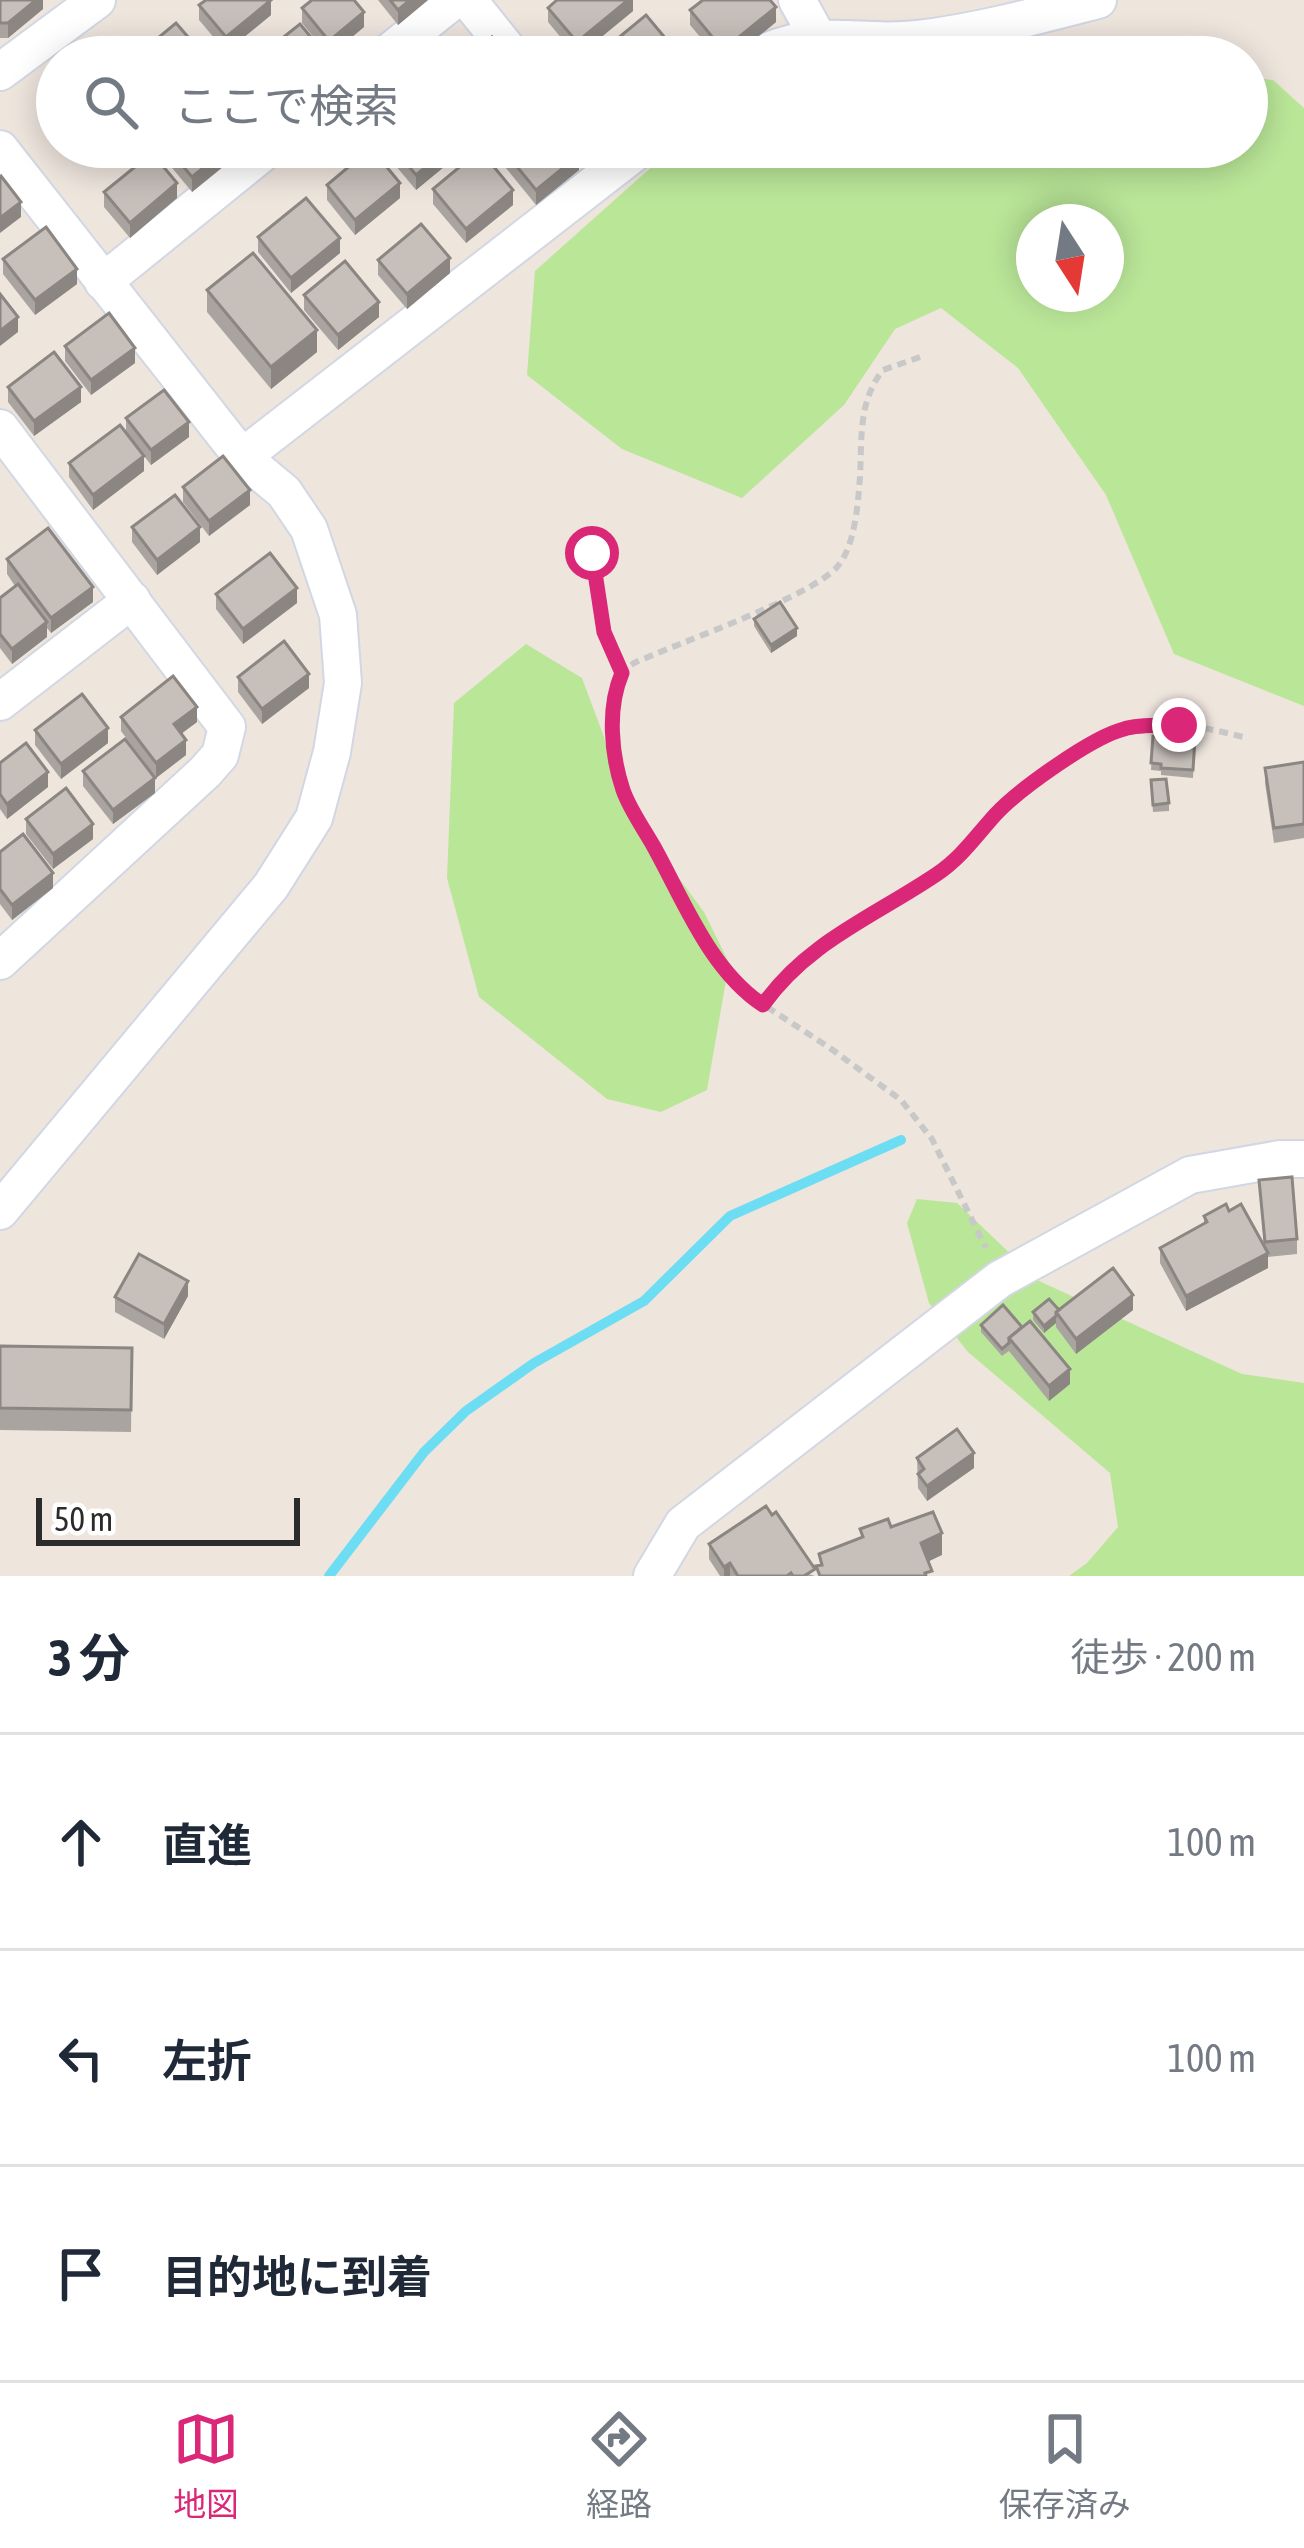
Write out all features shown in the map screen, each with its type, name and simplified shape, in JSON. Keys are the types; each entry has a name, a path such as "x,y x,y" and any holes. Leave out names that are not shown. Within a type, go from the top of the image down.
{"street":[{"path":"48,36 97,0"},
{"path":"409,36 454,0"},
{"path":"468,0 497,36"},
{"path":"797,0 817,36"},
{"path":"929,36 1098,0"},
{"path":"0,72 36,45"},
{"path":"0,148 242,457 284,492 309,529 338,615 343,683 332,752 314,818 271,886 0,1211"},
{"path":"103,282 245,168"},
{"path":"242,457 589,168"},
{"path":"0,428 227,728 220,755 0,961"},
{"path":"0,702 132,600"},
{"path":"652,1576 683,1524 1000,1279 1190,1175 1304,1159"}],"path":[{"path":"920,357 883,370 863,410 860,485 852,532 840,565 794,594 634,663 622,673 614,692 611,724 623,790 718,961 741,990 901,1100 932,1139 1000,1279"},
{"path":"592,553 604,632 622,673"},
{"path":"763,1005 782,978 825,941 941,872 1014,798 1093,744 1122,729 1162,725 1208,728 1247,738"}],"green space":[{"path":"1268,79 1273,80 1304,108 1304,706 1174,654 1106,495 1018,368 941,308 895,329 844,405 742,498 622,449 527,375 535,271 650,168 1268,168"},
{"path":"526,644 582,678 604,737 617,795 704,912 729,963 707,1090 661,1112 607,1099 479,997 447,878 454,703"},
{"path":"917,1199 957,1203 1039,1281 1242,1374 1304,1383 1304,1576 1069,1576 1118,1527 1110,1473 968,1352 929,1303 907,1223"}],"building":[{"path":"0,0 36,0 8,23 0,23"},
{"path":"206,0 271,0 227,36 199,5"},
{"path":"312,0 354,0 364,12 335,36 325,36 302,8"},
{"path":"390,0 410,0 398,10"},
{"path":"557,0 628,0 584,36 572,36 548,8"},
{"path":"703,0 770,0 776,7 740,36 711,36 690,10"},
{"path":"646,15 664,36 621,36"},
{"path":"176,23 187,36 160,36"},
{"path":"300,24 310,36 285,36"},
{"path":"134,168 164,168 177,183 130,223 104,192"},
{"path":"347,168 388,168 400,183 355,220 327,185"},
{"path":"458,168 495,168 513,190 466,229 433,189"},
{"path":"518,168 563,168 536,190"},
{"path":"0,177 21,202 0,218"},
{"path":"306,198 340,238 291,278 258,237"},
{"path":"421,224 450,258 407,294 378,260"},
{"path":"46,227 77,269 35,300 3,259"},
{"path":"253,253 317,330 271,367 207,290"},
{"path":"345,261 379,302 338,335 304,295"},
{"path":"0,294 18,317 0,331"},
{"path":"109,313 135,348 91,380 65,346"},
{"path":"54,352 81,387 34,421 8,387"},
{"path":"164,390 189,422 151,450 126,418"},
{"path":"120,425 144,456 93,495 69,463"},
{"path":"223,456 250,490 209,521 183,487"},
{"path":"175,495 200,527 157,560 132,527"},
{"path":"48,528 93,587 51,618 7,559"},
{"path":"270,553 297,588 243,629 216,594"},
{"path":"18,584 47,622 12,649 0,634 0,598"},
{"path":"780,602 797,628 771,645 754,619"},
{"path":"284,641 309,674 262,709 238,677"},
{"path":"173,676 197,707 174,724 186,740 156,763 121,717"},
{"path":"82,694 108,728 61,764 35,730"},
{"path":"1153,736 1195,738 1193,770 1151,763"},
{"path":"125,739 155,778 113,810 83,771"},
{"path":"26,743 48,772 7,804 0,794 0,763"},
{"path":"1304,762 1304,824 1274,828 1265,768"},
{"path":"1166,779 1169,803 1153,805 1151,780"},
{"path":"66,788 93,824 53,854 26,819"},
{"path":"23,834 53,873 12,905 0,889 0,852"},
{"path":"1292,1177 1297,1239 1265,1242 1259,1180"},
{"path":"1226,1204 1229,1211 1241,1204 1268,1253 1186,1296 1160,1248 1207,1222 1204,1216"},
{"path":"139,1254 188,1281 164,1324 115,1297"},
{"path":"1113,1268 1133,1295 1076,1339 1056,1312"},
{"path":"1049,1299 1059,1310 1044,1326 1033,1312"},
{"path":"1003,1305 1022,1327 1002,1349 981,1325"},
{"path":"1030,1321 1070,1369 1049,1386 1009,1338"},
{"path":"0,1346 132,1348 131,1410 0,1408"},
{"path":"957,1429 974,1453 927,1486 918,1474 924,1469 917,1458"},
{"path":"766,1506 772,1515 776,1512 815,1569 804,1576 738,1576 730,1563 724,1567 709,1544"},
{"path":"933,1512 942,1533 921,1543 932,1571 926,1576 820,1576 819,1554 863,1537 860,1529 888,1519 891,1527"}],"waterway":[{"path":"329,1576 424,1452 466,1411 534,1363 644,1301 730,1216 901,1140"}],"route":[{"path":"592,553 604,632 622,673 614,692 611,724 623,790 718,961 741,990 763,1005 782,978 825,941 941,872 1032,784 1122,729 1179,725"}]}
